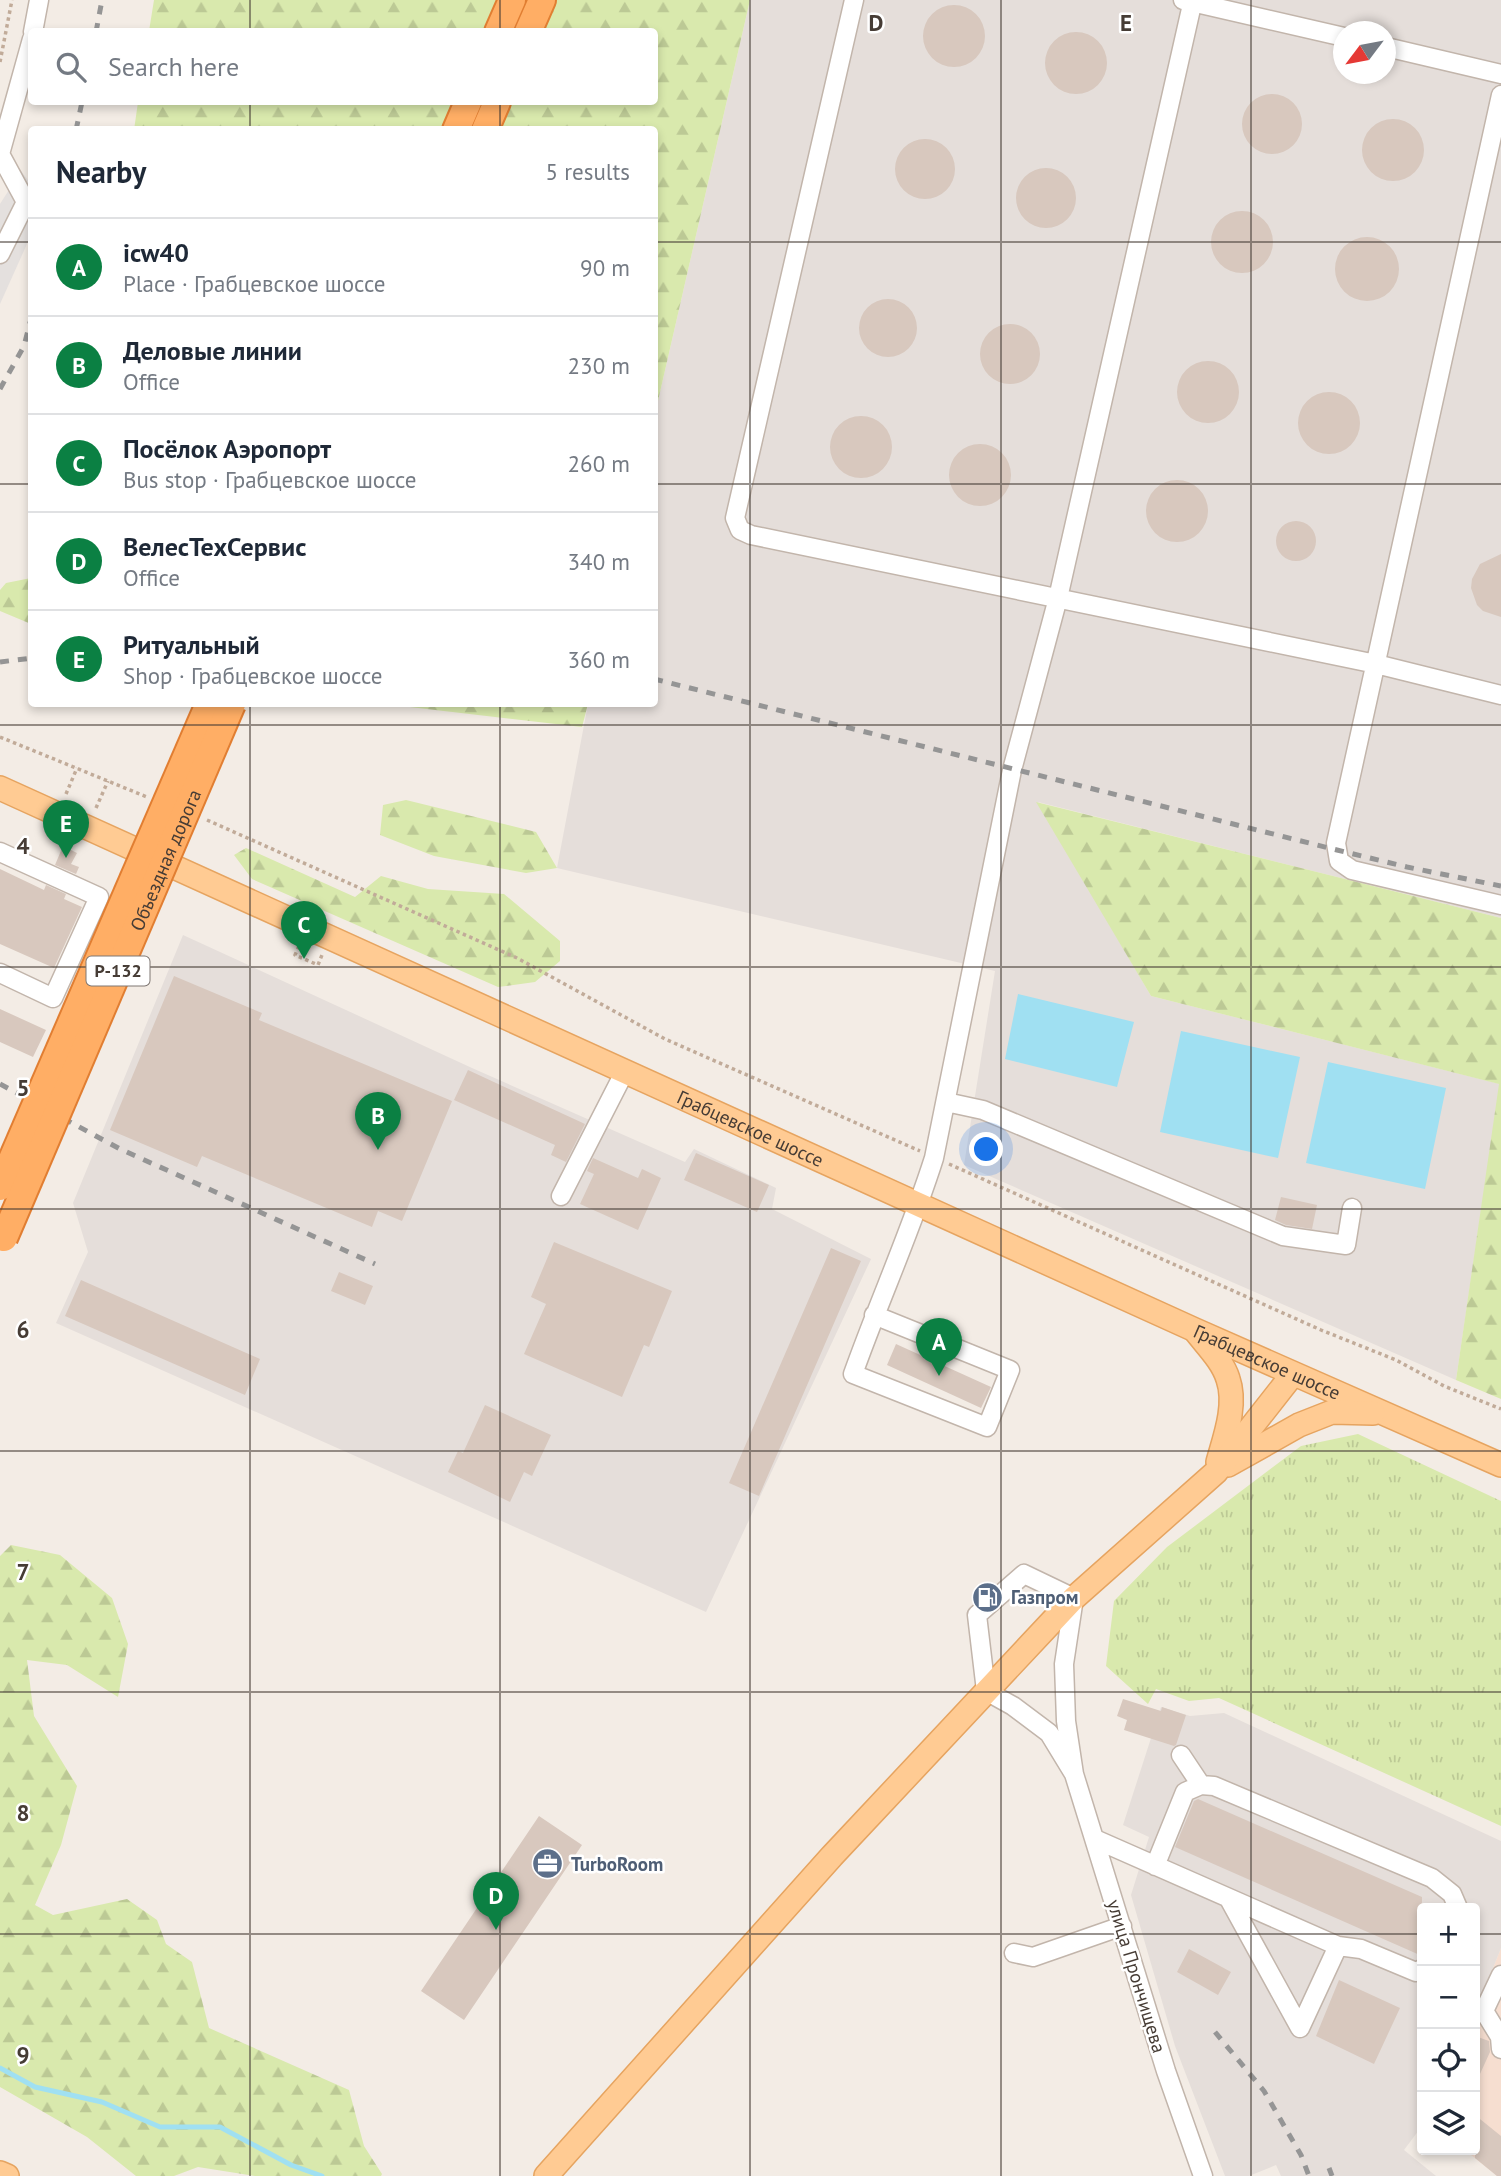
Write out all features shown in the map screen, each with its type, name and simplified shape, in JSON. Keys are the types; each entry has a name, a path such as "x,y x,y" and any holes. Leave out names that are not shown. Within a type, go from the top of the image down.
{"highway":[{"path":"500,28 512,0"},
{"path":"530,28 542,0"},
{"path":"458,126 467,105"},
{"path":"487,126 496,105"},
{"name":"Объездная дорога","path":"0,1187 208,707"},
{"name":"Объездная дорога","path":"2,1242 231,707"}],"main road":[{"name":"Грабцевское шоссе","path":"0,788 1195,1330 1501,1465"},
{"path":"1195,1330 1222,1366 1229,1381 1231,1405 1216,1472"},
{"path":"546,2176 832,1856 1074,1598 1216,1472 1293,1374"},
{"path":"1216,1472 1299,1425 1332,1412 1383,1414"},
{"path":"0,2173 7,2176"}],"street":[{"path":"34,28 39,0"},
{"path":"854,0 735,518 740,530 751,535 1376,664 1501,695"},
{"path":"874,1315 1010,1370 987,1427 853,1374 874,1315 919,1204 934,1157 1012,770 1058,598 1189,1 1333,35"},
{"path":"1396,50 1501,74"},
{"path":"0,254 26,202 0,154 28,53"},
{"path":"1501,95 1336,843 1339,861 1352,870 1501,905"},
{"path":"0,852 99,898 53,998 0,973"},
{"path":"561,1196 625,1071"},
{"path":"946,1102 983,1111 1283,1236 1346,1245 1352,1208"},
{"path":"1024,1574 1074,1598 1064,1664 1066,1721 1074,1774 1049,1733 1013,1706 986,1691 977,1615 1024,1574"},
{"path":"1181,1755 1201,1785"},
{"name":"улица Прончищева","path":"1074,1774 1166,2071 1203,2176"},
{"path":"1155,1866 1185,1792 1201,1785 1214,1786 1432,1878 1452,1894 1456,1903"},
{"path":"1095,1839 1338,1946 1361,1949 1417,1972"},
{"path":"1228,1899 1300,2028 1338,1946"},
{"path":"1014,1953 1032,1957 1122,1926"},
{"path":"1501,1975 1484,2011 1500,2038 1501,2049"}],"path":[{"path":"0,62 12,0"},
{"path":"0,737 158,801"},
{"path":"65,793 77,768"},
{"path":"96,808 108,781"},
{"path":"196,816 517,958 665,1039 1321,1330 1396,1360 1444,1385 1501,1409"},
{"path":"299,946 322,955 318,965 295,955 299,946"}],"shaded area":[{"path":"750,0 1501,0 1501,918 1038,802 1151,996 1500,1084 1456,1380 964,1165 995,971 557,868 587,707 658,707 658,401"},
{"path":"21,171 28,180 28,242 0,304 0,204"},
{"path":"183,935 472,1068 685,1162 694,1149 776,1188 772,1209 871,1259 706,1612 56,1323 88,1252 73,1203"},
{"path":"1161,1707 1190,1716 1224,1713 1501,1841 1501,1948 1480,2000 1480,1903 1417,1903 1417,2133 1404,2150 1436,2176 1281,2176 1276,2165 1249,2176 1225,2176 1175,2046 1131,1895 1149,1837 1123,1825"},
{"path":"1501,1948 1501,2176 1497,2176 1471,2155 1480,2155 1480,2000"}],"green space":[{"path":"154,0 750,0 658,401 658,126 135,126 138,105 658,105 658,28 149,28"},
{"path":"28,579 28,623 0,611 0,590 6,583"},
{"path":"410,707 587,707 582,727"},
{"path":"406,800 536,832 557,868 526,873 434,856 380,835 383,805"},
{"path":"1036,802 1501,918 1501,1399 1456,1380 1499,1084 1151,996"},
{"path":"246,848 355,897 381,876 428,889 504,894 560,941 560,961 535,982 498,987 252,879 234,855"},
{"path":"1358,1434 1501,1501 1501,1826 1219,1698 1189,1701 1156,1689 1148,1704 1106,1666 1114,1601 1167,1547 1301,1446"},
{"path":"11,1545 60,1555 112,1598 128,1644 118,1697 67,1665 27,1660 34,1716 77,1786 61,1845 35,1905 53,1915 127,1899 157,1920 166,1944 192,1962 209,2028 349,2090 364,2146 381,2176 255,2176 198,2167 174,2176 136,2176 87,2137 0,2087 0,1556"}],"water":[{"path":"1018,994 1134,1022 1117,1087 1005,1059"},
{"path":"1181,1031 1300,1057 1278,1158 1160,1132"},
{"path":"1328,1062 1446,1088 1425,1189 1306,1163"}],"building":[{"path":"954,5 976,14 985,36 976,58 954,67 932,58 923,36 932,14"},
{"path":"1076,32 1098,41 1107,63 1098,85 1076,94 1054,85 1045,63 1054,41"},
{"path":"1266,94 1278,94 1297,107 1302,124 1300,136 1289,149 1278,154 1266,154 1247,141 1242,130 1242,118 1255,99"},
{"path":"1393,119 1415,128 1424,150 1415,172 1393,181 1371,172 1362,150 1371,128"},
{"path":"925,139 942,144 950,152 955,169 950,186 942,194 925,199 908,194 900,186 895,169 900,152 908,144"},
{"path":"1040,168 1052,168 1068,176 1074,186 1074,210 1068,220 1052,228 1040,228 1024,220 1016,204 1016,192 1024,176"},
{"path":"1242,211 1264,220 1273,242 1264,264 1242,273 1220,264 1211,242 1220,220"},
{"path":"1367,237 1385,243 1393,251 1399,269 1393,287 1385,295 1367,301 1349,295 1341,287 1335,269 1341,251 1349,243"},
{"path":"888,299 904,304 912,312 917,328 912,344 904,352 888,357 872,352 864,344 859,328 864,312 872,304"},
{"path":"1010,324 1031,333 1040,354 1031,375 1010,384 989,375 980,354 989,333"},
{"path":"1208,361 1230,370 1239,392 1230,414 1208,423 1186,414 1177,392 1186,370"},
{"path":"1329,392 1351,401 1360,423 1351,445 1329,454 1307,445 1298,423 1307,401"},
{"path":"861,416 883,425 892,447 883,469 861,478 839,469 830,447 839,425"},
{"path":"980,444 1002,453 1011,475 1002,497 980,506 958,497 949,475 958,453"},
{"path":"1177,480 1199,489 1208,511 1199,533 1177,542 1155,533 1146,511 1155,489"},
{"path":"1296,521 1304,522 1310,527 1315,533 1315,549 1310,555 1304,560 1296,561 1288,560 1282,555 1277,549 1276,541 1277,533 1282,527 1288,522"},
{"path":"1501,554 1501,617 1483,611 1477,605 1471,588 1472,579 1480,564"},
{"path":"63,846 77,853 71,864 79,867 76,874 55,865"},
{"path":"0,869 44,890 46,885 66,894 64,899 82,907 54,968 0,944"},
{"path":"174,976 262,1013 259,1020 452,1101 402,1221 378,1211 372,1227 202,1156 197,1167 110,1130"},
{"path":"0,1009 46,1030 33,1057 0,1042"},
{"path":"468,1070 585,1124 566,1162 551,1155 555,1145 454,1100"},
{"path":"696,1153 769,1185 757,1212 684,1180"},
{"path":"593,1158 638,1178 642,1169 661,1178 638,1230 580,1204 594,1174 587,1171"},
{"path":"1281,1197 1317,1205 1312,1229 1286,1225 1275,1220"},
{"path":"554,1242 672,1291 649,1347 644,1345 622,1397 524,1354 546,1304 531,1297"},
{"path":"831,1248 861,1261 759,1496 729,1483"},
{"path":"339,1272 373,1286 365,1305 331,1291"},
{"path":"81,1280 260,1359 245,1395 65,1316"},
{"path":"896,1344 991,1387 981,1408 887,1365"},
{"path":"485,1405 551,1435 532,1476 524,1472 510,1502 448,1472 458,1451 463,1453"},
{"path":"1123,1699 1161,1711 1162,1707 1186,1715 1176,1745 1124,1730 1127,1720 1117,1716"},
{"path":"1198,1799 1422,1897 1422,1903 1417,1903 1417,1954 1175,1847 1194,1801"},
{"path":"539,1816 582,1845 464,2020 421,1991"},
{"path":"1189,1949 1231,1972 1218,1995 1177,1972"},
{"path":"1339,1980 1400,2008 1374,2064 1316,2036"},
{"path":"1480,2038 1489,2041 1490,2052 1480,2074"},
{"path":"1480,2119 1501,2136 1501,2176 1497,2176 1475,2158 1475,2155 1480,2155"}],"waterway":[{"path":"0,2068 35,2087 102,2102 160,2127 220,2127 291,2165 322,2176"}],"railway":[{"path":"97,28 102,0"},
{"path":"77,126 81,105"},
{"path":"0,389 24,346 28,330"},
{"path":"0,662 28,658"},
{"path":"658,680 1337,850 1501,886"},
{"path":"0,1084 120,1149 375,1264"},
{"path":"1215,2032 1264,2091 1301,2155 1309,2176"},
{"path":"1329,2168 1332,2176"}],"place":[{"name":"Ритуальный","path":"66,858"},
{"name":"Посёлок Аэропорт","path":"304,959"},
{"name":"Деловые линии","path":"378,1150"},
{"name":"icw40","path":"939,1376"},
{"name":"Газпром","path":"988,1597"},
{"name":"TurboRoom","path":"548,1864"},
{"name":"ВелесТехСервис","path":"496,1930"}]}
